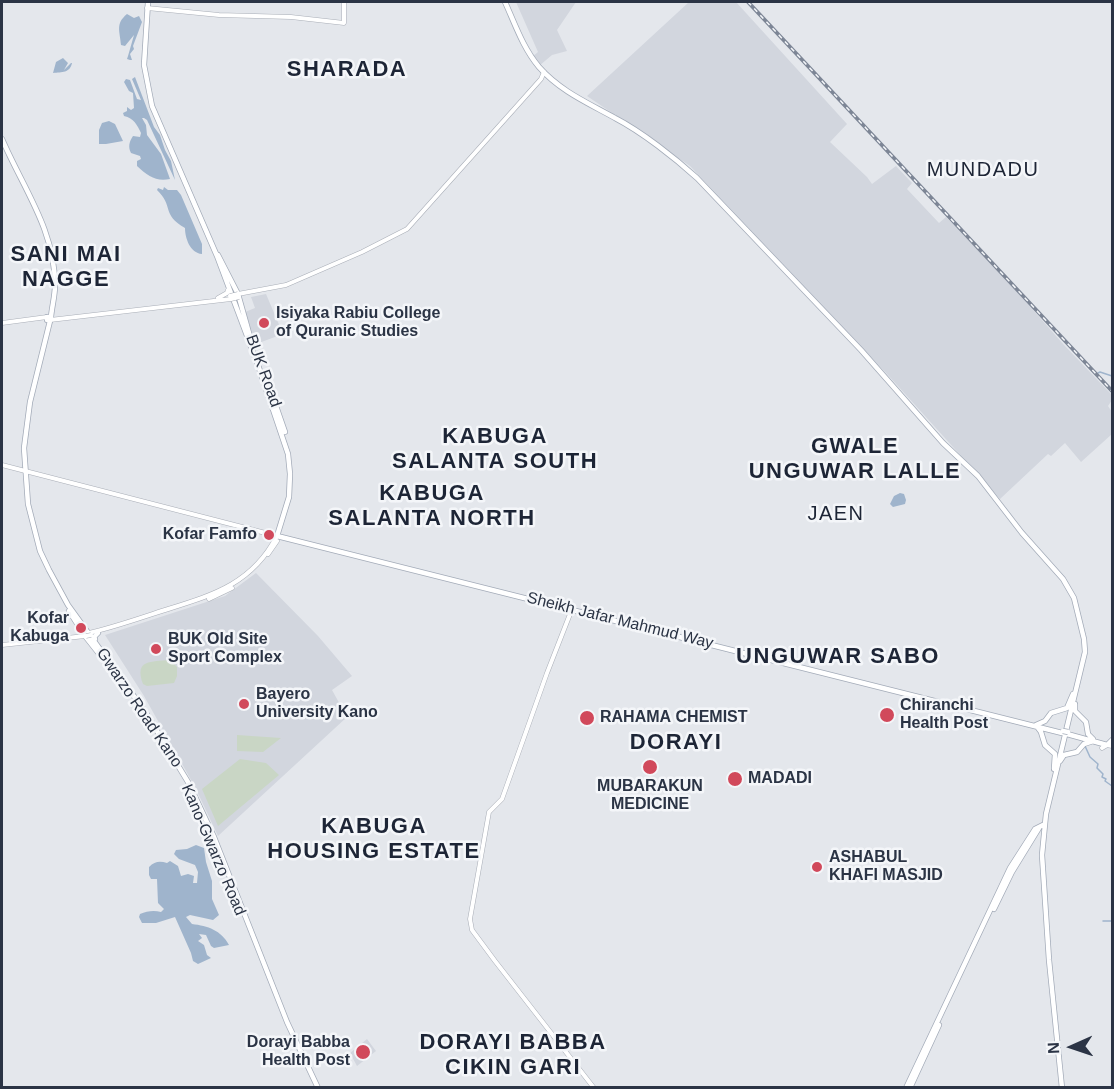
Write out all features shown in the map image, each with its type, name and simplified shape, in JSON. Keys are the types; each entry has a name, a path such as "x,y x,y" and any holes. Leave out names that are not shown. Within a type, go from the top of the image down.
{"main road":[{"path":"504,2 523,46 545,75 579,102 613,119 669,157 692,176 984,486 1018,531 1070,592 1083,645 1075,692 1042,825 1041,875 1061,1088"},
{"name":"BUK Road","path":"148,6 144,65 152,106 218,256 251,342 289,459 289,497 279,535"},
{"name":"Kano-Gwarzo Road","path":"2,139 40,215 49,239 53,261 55,285 27,409 23,443 23,471 28,512 39,554 55,587 174,761 204,817 267,976 315,1085"},
{"name":"Kano-Gwarzo Road","path":"2,144 37,214 48,243 52,288 49,319"},
{"path":"218,256 238,296 251,342"},
{"path":"218,256 231,297 251,342"},
{"path":"23,471 34,526 51,573 69,607 105,659"},
{"name":"Sheikh Jafar Mahmud Way","path":"279,535 1036,725"},
{"name":"Sheikh Jafar Mahmud Way","path":"279,535 1109,743"},
{"path":"88,635 95,636 98,633"},
{"path":"88,635 105,654 105,659"},
{"path":"1055,771 1055,754 1045,745 1036,725 1044,722 1052,712 1067,708 1075,692"},
{"path":"1055,771 1064,755 1077,752 1093,740 1086,722 1075,711 1075,692"},
{"path":"1062,744 1054,748 1046,744 1044,736 1049,729 1048,719 1054,713 1063,714 1068,719"},
{"path":"1062,744 1067,751 1076,751 1081,746 1080,736 1085,729 1084,722 1077,717 1068,719"},
{"path":"908,1088 1010,868 1035,830 1042,825"}],"street":[{"path":"148,6 219,15 291,16 343,22 344,2"},
{"path":"2,323 238,296 286,286 333,265 408,230 545,75"},
{"path":"219,299 228,293 231,297"},
{"path":"2,465 279,535"},
{"name":"BUK Road","path":"2,644 88,635 214,597 233,587 255,570 279,535"},
{"path":"572,609 502,800 489,813 470,919 472,930 594,1088"},
{"name":"BUK Road","path":"98,633 158,613"}],"shaded area":[{"path":"516,2 576,2 557,30 567,51 552,55 539,66 532,57 538,52"},
{"path":"689,2 736,2 847,124 830,142 872,184 896,166 912,183 907,189 939,223 946,217 1112,395 1108,406 1112,412 1112,434 1081,462 1065,443 1051,456 1048,454 1000,499 887,374 690,166 587,96"},
{"name":"Isiyaka Rabiu College of Quranic Studies","path":"266,294 283,334 256,344 245,312 255,308 251,297"},
{"name":"Bayero University Kano","path":"256,573 318,636 352,676 332,690 347,717 218,836 195,787 144,696 105,635 225,596"},
{"name":"Dorayi Babba Health Post","path":"367,1039 376,1051 357,1066 350,1053"}],"green space":[{"path":"170,660 177,667 174,683 147,686 143,684 141,670 146,663"},
{"path":"237,735 281,738 263,752 237,751"},
{"path":"240,759 266,763 279,775 218,826 202,789"}],"water":[{"path":"127,14 134,18 139,16 142,22 133,46 134,49 130,54 132,60 127,59 134,35 125,46 121,45 119,32 121,21"},
{"path":"63,58 68,63 64,70 72,63 69,69 53,73 56,62"},
{"path":"135,77 154,127 171,161 175,180 144,118 142,118 146,125 147,135 161,154 170,179 156,179 145,173 137,166 137,161 141,159 140,156 130,151 129,144 133,136 140,137 141,133 135,122 123,113 127,111 127,107 131,110 134,108 133,93 129,91 124,82 126,79 130,80 137,99 141,100 132,79"},
{"path":"109,121 115,124 123,141 99,144 99,130 102,123"},
{"path":"164,187 168,190 177,190 181,195 202,244 202,254 191,248 185,228 170,214 157,190 158,188 163,190"},
{"path":"904,494 905,504 893,507 890,504 894,496"},
{"path":"196,845 204,848 212,881 212,899 219,915 213,920 190,915 186,917 192,924 218,932 229,945 214,948 206,935 199,934 202,938 198,941 204,945 207,955 211,958 198,964 193,961 175,917 156,923 142,923 139,917 143,913 161,912 164,909 158,903 157,879 151,879 149,875 149,867 153,864 170,861 178,866 181,876 188,874 194,876 193,883 197,883 198,872 195,865 179,859 174,854 176,850"}],"waterway":[{"path":"1098,373 1112,376"},
{"path":"1085,746 1090,757 1098,764 1097,768 1103,774 1102,777 1112,786"},
{"path":"1103,921 1112,921"}],"railway":[{"path":"748,2 1112,391"}],"place":[{"name":"Isiyaka Rabiu College of Quranic Studies","path":"264,323"},
{"name":"Kofar Famfo","path":"269,535"},
{"name":"Kofar Kabuga","path":"81,628"},
{"name":"BUK Old Site Sport Complex","path":"156,649"},
{"name":"Bayero University Kano","path":"244,704"},
{"name":"Chiranchi Health Post","path":"887,715"},
{"name":"RAHAMA CHEMIST","path":"587,718"},
{"name":"MUBARAKUN MEDICINE","path":"650,767"},
{"name":"MADADI","path":"735,779"},
{"name":"ASHABUL KHAFI MASJID","path":"817,867"},
{"name":"Dorayi Babba Health Post","path":"363,1052"}],"district":[{"name":"SHARADA","path":"347,70"},
{"name":"MUNDADU","path":"983,170"},
{"name":"SANI MAI NAGGE","path":"66,268"},
{"name":"KABUGA SALANTA SOUTH","path":"495,450"},
{"name":"GWALE UNGUWAR LALLE","path":"855,460"},
{"name":"KABUGA SALANTA NORTH","path":"432,506"},
{"name":"JAEN","path":"836,514"},
{"name":"UNGUWAR SABO","path":"838,657"},
{"name":"DORAYI","path":"676,743"},
{"name":"KABUGA HOUSING ESTATE","path":"374,840"},
{"name":"DORAYI BABBA CIKIN GARI","path":"513,1056"}]}
